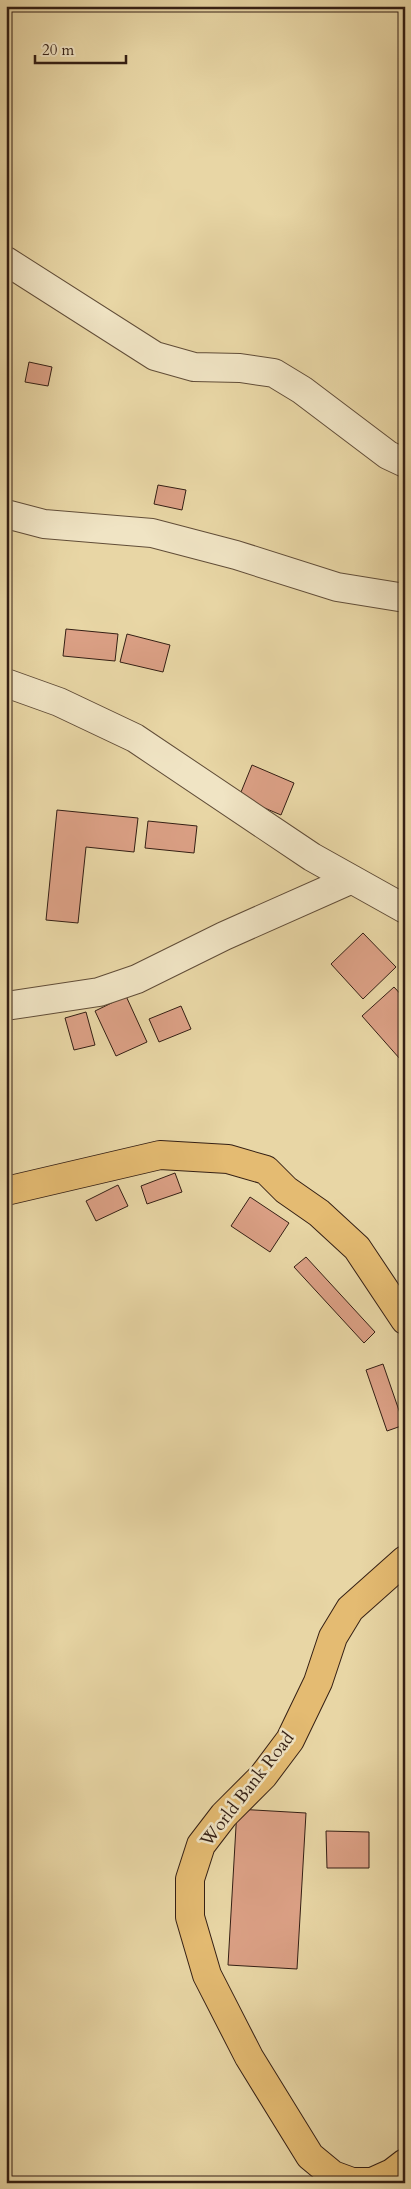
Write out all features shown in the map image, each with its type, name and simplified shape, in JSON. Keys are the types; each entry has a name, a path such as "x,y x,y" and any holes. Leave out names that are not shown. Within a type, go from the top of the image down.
{"main road":[{"path":"6,1191 160,1155 228,1159 266,1170 286,1190 319,1213 358,1248 405,1320"},
{"name":"World Bank Road","path":"405,1560 350,1609 333,1637 318,1682 290,1740 263,1776 224,1815 200,1845 190,1879 190,1917 207,1975 249,2057 310,2156 333,2175 352,2182 372,2182 392,2174 405,2163"}],"street":[{"path":"6,261 155,356 194,367 240,368 274,373 302,390 388,455 405,463"},
{"path":"6,514 44,524 152,534 236,555 337,587 405,598"},
{"path":"6,684 59,702 135,738 244,813 350,880 405,909"},
{"path":"6,1006 99,992 137,979 224,936 350,880"}],"building":[{"path":"29,362 52,367 48,386 25,382"},
{"path":"158,485 186,490 182,510 154,504"},
{"path":"66,629 118,634 115,661 63,656"},
{"path":"127,634 170,645 163,672 120,662"},
{"path":"252,765 294,783 281,815 239,797"},
{"path":"57,810 138,818 134,852 86,847 78,923 46,920"},
{"path":"148,821 197,826 194,853 145,848"},
{"path":"363,933 396,967 363,999 331,964"},
{"path":"394,987 405,999 405,1055 400,1059 362,1016"},
{"path":"126,996 147,1042 116,1056 95,1011"},
{"path":"181,1006 191,1029 159,1042 149,1019"},
{"path":"86,1012 95,1045 74,1050 65,1018"},
{"path":"175,1173 182,1192 147,1204 141,1186"},
{"path":"118,1185 128,1206 96,1221 86,1201"},
{"path":"250,1197 289,1223 270,1252 231,1226"},
{"path":"306,1257 375,1332 364,1343 294,1267"},
{"path":"383,1364 404,1425 387,1431 366,1370"},
{"path":"237,1809 306,1813 297,1969 228,1965"},
{"path":"326,1831 369,1832 369,1868 327,1868"}]}
